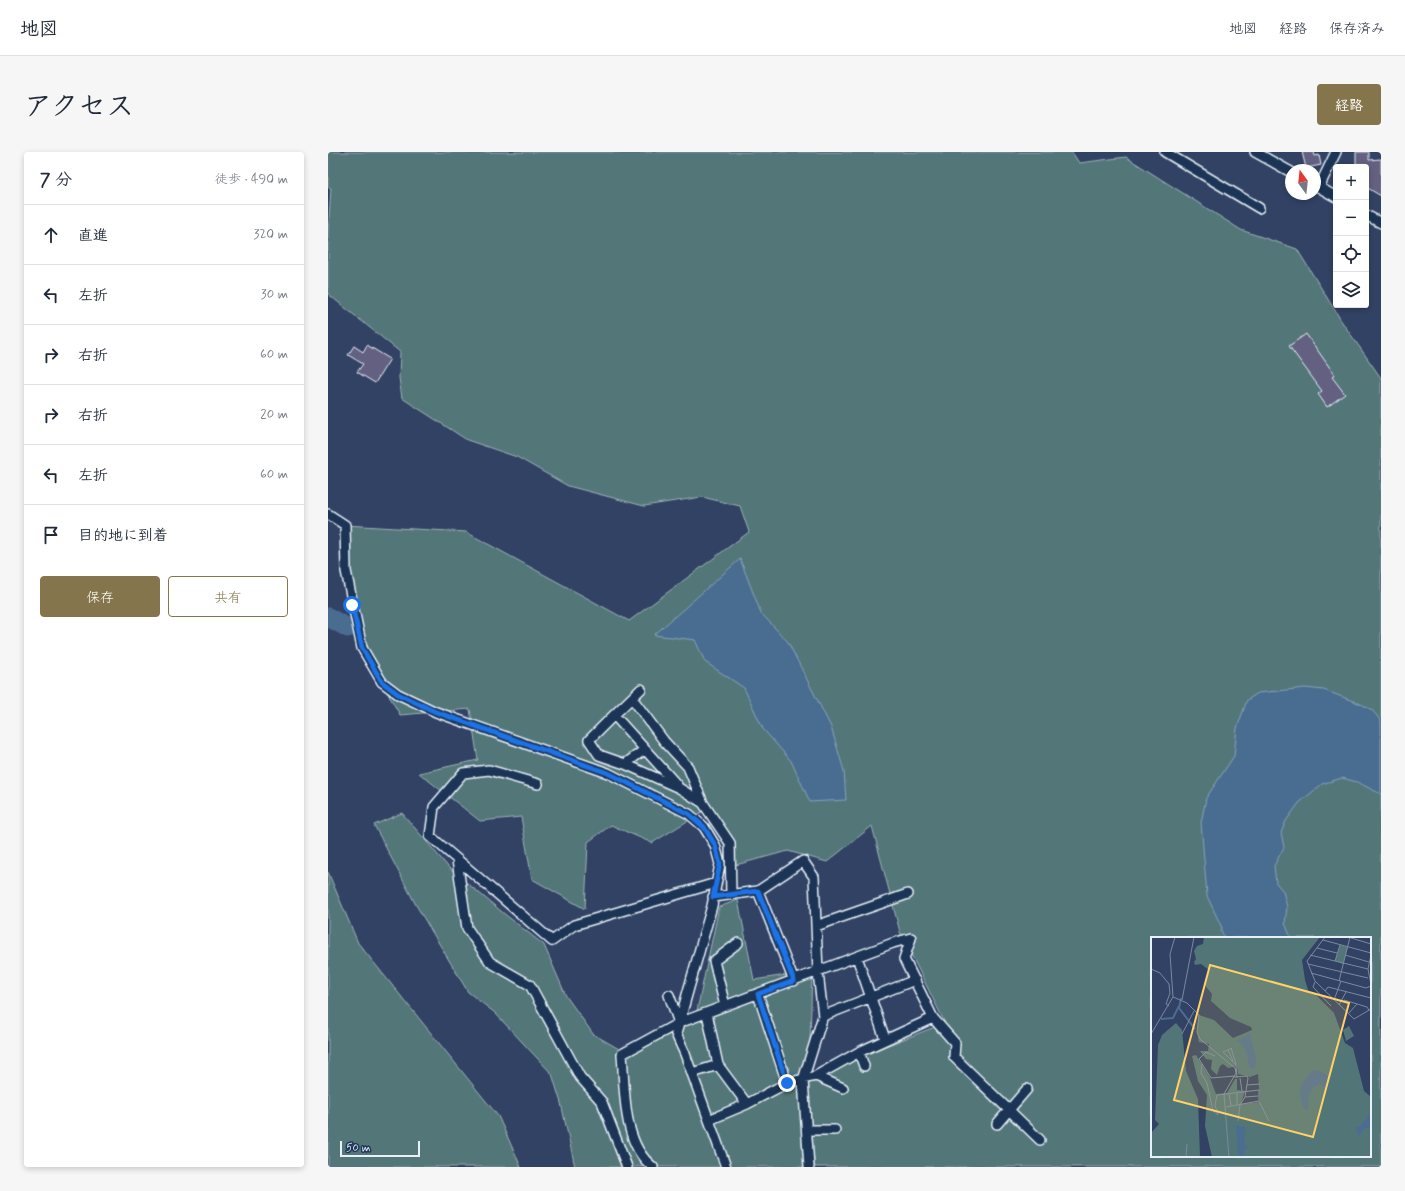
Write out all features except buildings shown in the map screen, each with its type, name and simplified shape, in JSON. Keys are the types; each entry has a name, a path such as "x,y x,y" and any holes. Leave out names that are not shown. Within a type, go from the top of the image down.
{"street":[{"path":"1165,152 1259,208"},
{"path":"1255,152 1271,156 1285,167"},
{"path":"1321,179 1336,152"},
{"path":"1321,188 1333,195"},
{"path":"1369,217 1381,223"},
{"path":"328,514 345,525 346,571 362,648 382,682 398,694 436,712 608,773 689,814 704,827 715,845 720,864 713,897 676,1034 692,1073 726,1167"},
{"path":"641,689 589,740 599,755 625,764 679,788 703,803"},
{"path":"632,698 664,741 688,767 703,803 730,843 731,894"},
{"path":"614,715 679,788"},
{"path":"625,764 644,750"},
{"path":"538,784 489,770 463,773 434,807 430,836 456,860 552,941 574,925 716,883"},
{"path":"456,860 467,928 490,962 530,985 580,1077 602,1102 627,1167"},
{"path":"713,897 758,891 803,861 814,877 818,972 823,1016 803,1080 808,1167"},
{"path":"758,891 794,981"},
{"path":"816,926 908,894"},
{"path":"653,1167 644,1160 629,1129 622,1054 679,1023 893,943 911,938 904,959 933,1018 955,1043 954,1057 1040,1140"},
{"path":"725,1006 714,961 738,943"},
{"path":"857,957 885,1039"},
{"path":"823,1016 915,980"},
{"path":"758,994 787,1083"},
{"path":"669,995 679,1023"},
{"path":"707,1013 718,1065 747,1104"},
{"path":"709,1120 747,1104 787,1083 816,1076 885,1039 933,1018"},
{"path":"859,1052 864,1066"},
{"path":"692,1073 718,1065"},
{"path":"816,1076 843,1088"},
{"path":"998,1124 1027,1090"},
{"path":"807,1130 835,1130"}],"green space":[{"path":"328,152 1072,152 1079,163 1126,157 1241,230 1297,249 1342,322 1381,378 1381,1167 575,1167 561,1103 552,1074 495,1013 468,992 416,905 374,825 402,813 450,869 544,945 566,996 593,1034 619,1049 695,1020 719,907 738,900 754,980 812,971 809,1076 945,1023 900,932 872,826 827,862 788,851 732,866 710,807 652,843 611,825 588,842 585,909 532,879 521,817 480,821 419,773 478,760 470,709 400,715 362,648 353,605 345,525 466,532 629,621 749,532 740,506 702,497 644,506 568,486 517,457 467,440 402,398 399,378 400,352 328,294 328,234 331,188 328,187"},
{"path":"328,872 358,943 498,1116 521,1167 328,1167"}],"water":[{"path":"740,559 761,613 788,642 831,727 844,771 846,800 810,802 791,761 763,729 744,688 705,662 695,640 654,635"},
{"path":"1305,688 1324,690 1361,704 1372,710 1381,721 1381,794 1357,782 1342,778 1322,784 1299,803 1286,821 1281,833 1284,847 1274,866 1276,883 1283,891 1287,907 1285,923 1291,937 1225,937 1221,932 1222,928 1207,896 1201,823 1206,798 1234,756 1237,728 1247,700 1258,693"}],"waterway":[{"path":"328,617 348,628"}],"route":[{"path":"352,605 362,648 382,682 398,694 436,712 608,773 689,814 704,827 715,845 720,864 713,897 758,891 794,981 758,994 787,1083"}]}
